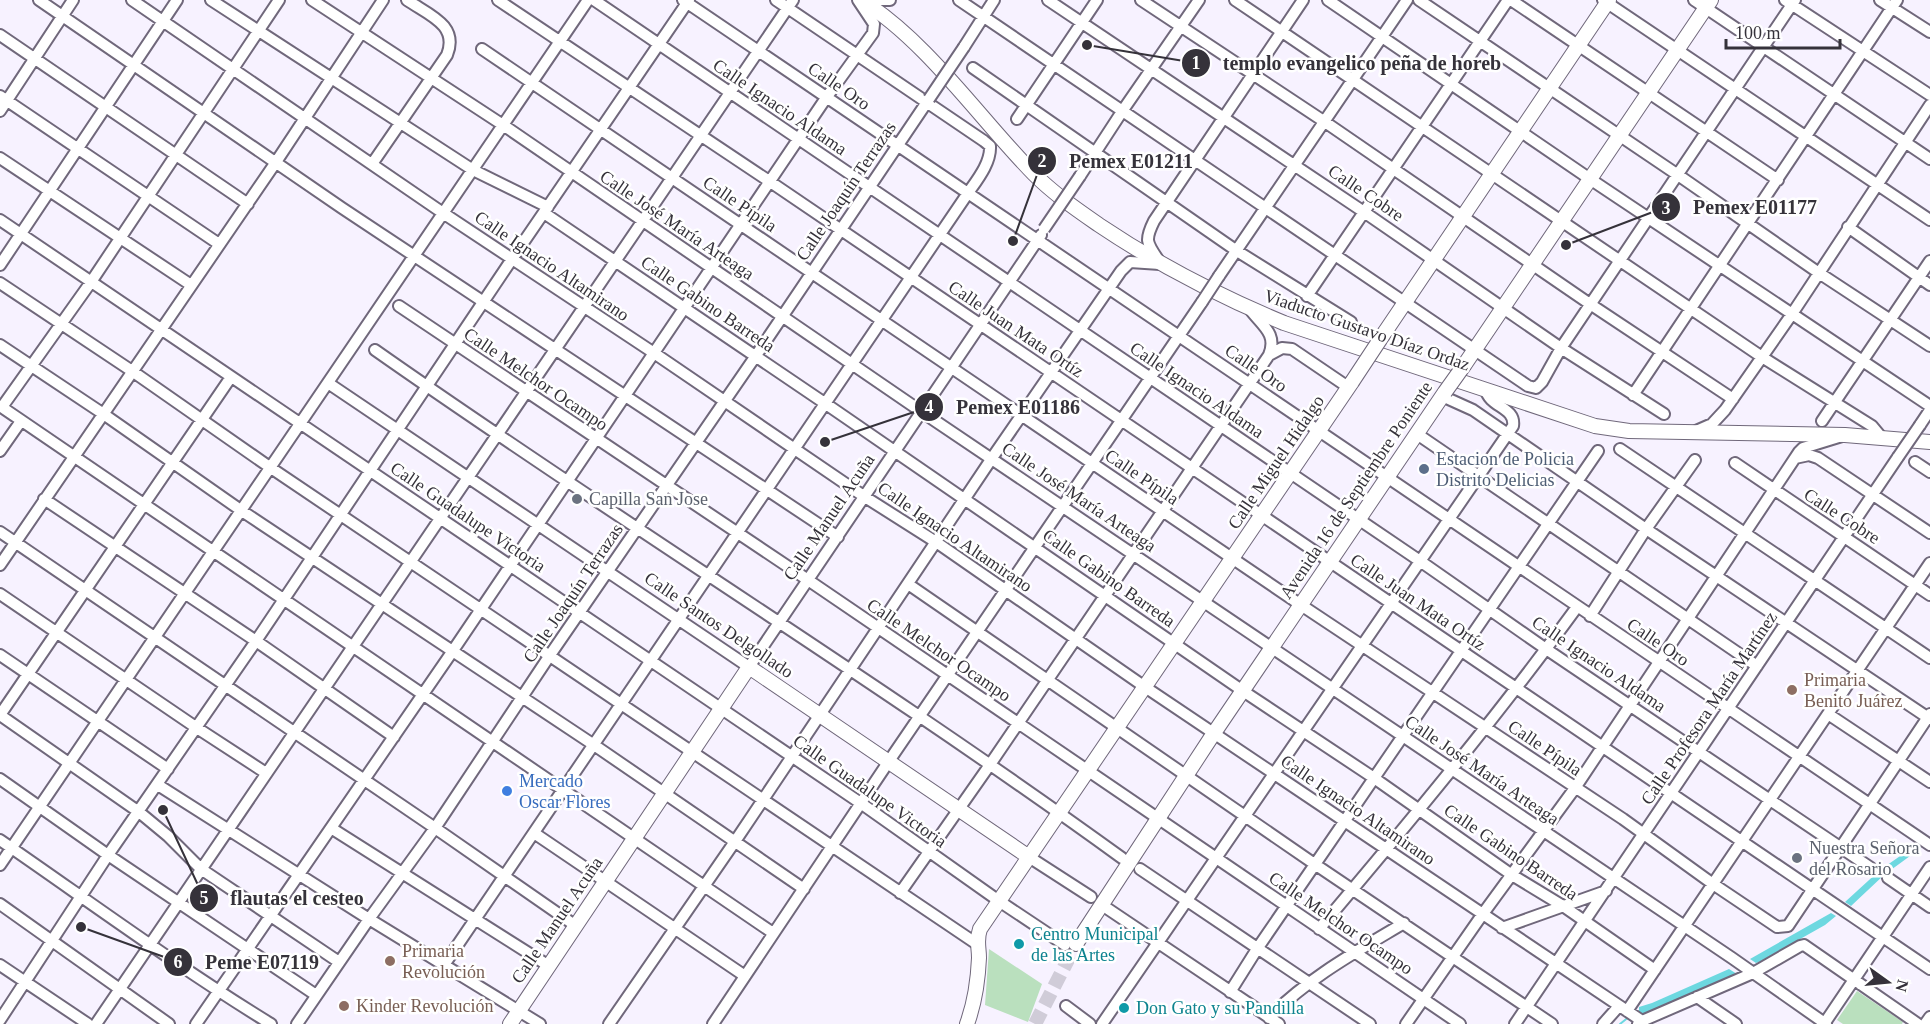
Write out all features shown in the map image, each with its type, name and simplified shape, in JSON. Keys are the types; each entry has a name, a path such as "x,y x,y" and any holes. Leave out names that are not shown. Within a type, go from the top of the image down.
{"main road":[{"name":"Viaducto Gustavo Díaz Ordaz","path":"860,0 894,24 937,67 1035,175 1055,193 1114,236 1160,264 1248,308 1284,323 1594,426 1629,431 1845,435 1930,442"},
{"name":"Calle Miguel Hidalgo","path":"977,944 980,929 1435,261 1579,46 1606,1"},
{"name":"Avenida 16 de Septiembre Poniente","path":"1070,944 1187,776 1300,604 1359,521 1649,93 1704,3"},
{"name":"Calle Manuel Acuña","path":"510,1024 749,667"},
{"name":"Calle Santos Delgollado","path":"749,667 1029,857"},
{"path":"966,1024 976,992 979,956 977,944"}],"street":[{"path":"39,0 414,256 838,537"},
{"path":"0,111 3,98 35,58 74,0"},
{"name":"Calle Ignacio Altamirano","path":"132,0 443,213 865,497 936,542 1145,687 1346,820 1482,915 1632,1015"},
{"path":"0,265 177,0"},
{"name":"Calle Gabino Barreda","path":"211,0 473,170 546,210 684,309 1656,970"},
{"path":"279,0 91,282 1,407 773,933"},
{"name":"Calle José María Arteaga","path":"312,0 503,125 922,412 1743,965 1825,1024"},
{"path":"0,565 102,413 248,204 383,0"},
{"path":"372,164 447,55 451,41 447,29 407,0"},
{"name":"Calle Juan Mata Ortíz","path":"498,0 769,181 1930,969"},
{"path":"0,865 588,0"},
{"name":"Calle Ignacio Aldama","path":"594,0 1871,868"},
{"path":"444,965 940,235 982,171 990,151 988,144 856,55 790,4 776,0"},
{"path":"196,1024 452,652 769,181 874,30 873,20 860,0"},
{"path":"876,0 890,0"},
{"path":"959,0 1528,386 1536,388 1542,382 1590,304 1735,91 1791,2 1930,95"},
{"name":"Calle Joaquín Terrazas","path":"297,1024 435,828 994,0"},
{"name":"Calle Cobre","path":"1048,0 1295,165 1562,348 1664,414"},
{"path":"1017,119 1097,0"},
{"path":"1141,0 1394,168 1590,304 1733,399"},
{"name":"Calle Manuel Acuña","path":"749,667 1199,0"},
{"path":"1235,0 1762,357 1872,426 1882,438"},
{"path":"1160,264 1148,245 1148,236 1154,221 1303,0"},
{"path":"1328,0 1930,408"},
{"path":"713,1024 889,761 1407,0"},
{"path":"1419,0 1930,346"},
{"path":"1307,296 1509,0 1778,180"},
{"path":"1880,0 1894,4 1930,32"},
{"path":"0,1020 80,896 428,387 686,1"},
{"name":"Calle Oro","path":"686,1 1927,843"},
{"path":"1606,1 1735,91 1930,220"},
{"path":"1704,3 1764,47 1930,159"},
{"path":"96,1024 790,4"},
{"path":"1634,395 1894,4"},
{"path":"0,35 248,204"},
{"name":"Calle Pípila","path":"482,50 1644,834 1773,925 1788,926 1812,889"},
{"path":"974,68 1237,251 1351,322"},
{"path":"3,98 219,244"},
{"path":"1696,431 1718,419 1733,399 1930,105"},
{"path":"0,158 191,285"},
{"name":"Calle Guadalupe Victoria","path":"0,220 792,756 999,901 1070,944"},
{"path":"1848,227 1930,285"},
{"path":"1822,421 1930,261"},
{"path":"609,1024 735,842 992,458 1109,288 1130,262 1160,264"},
{"path":"0,283 480,610 977,944"},
{"name":"Calle Melchor Ocampo","path":"399,306 808,580 1460,1024"},
{"path":"900,893 1269,355 1273,344 1272,337 1248,308"},
{"path":"0,345 804,889"},
{"path":"1269,355 1282,348 1292,349 1350,384"},
{"path":"375,350 1060,813 1122,858"},
{"path":"231,377 0,715 139,812 201,868 339,962"},
{"name":"Calle Santos Delgollado","path":"328,383 749,667"},
{"path":"1102,1024 1513,426 1513,418 1508,411 1489,399 1486,390"},
{"path":"1443,394 1465,405 1857,671 1929,717 1897,760 1812,889"},
{"name":"Calle Profesora María Martínez","path":"1515,1024 1615,879 1930,408"},
{"path":"0,451 21,421"},
{"path":"1417,434 1757,666"},
{"path":"1406,1024 1452,956 1575,788 1795,458 1803,448 1845,435"},
{"path":"1620,449 1930,658"},
{"path":"1230,992 1460,650 1598,451"},
{"path":"1795,458 1809,455 1818,458 1930,533"},
{"path":"1590,616 1646,529 1695,460"},
{"path":"1915,462 1930,472"},
{"name":"Calle Cobre","path":"1735,463 1930,595"},
{"path":"44,500 256,641 394,737"},
{"path":"0,532 576,926"},
{"path":"1632,1015 1656,970 1684,926 1930,563"},
{"path":"908,584 1316,865 1552,1024"},
{"path":"0,594 266,773"},
{"path":"1319,929 1419,810 1577,607"},
{"path":"0,655 168,769"},
{"path":"1828,714 1930,782"},
{"path":"0,779 316,995"},
{"path":"158,785 540,1024"},
{"path":"331,828 549,966"},
{"path":"534,833 745,976"},
{"path":"0,840 150,946 271,1024"},
{"name":"Calle Santos Delgollado","path":"1029,857 1091,897"},
{"path":"1825,1024 1930,867"},
{"path":"1140,869 1370,1024"},
{"path":"1888,878 1930,907"},
{"path":"1502,928 1606,891"},
{"path":"0,904 169,1024"},
{"path":"1108,909 1274,1021 1278,1008 1355,952 1404,923"},
{"path":"1603,1024 1697,997 1753,974 1800,945 1806,945 1917,1024"},
{"path":"0,965 88,1024"},
{"path":"1697,997 1723,1021 1736,1024"},
{"path":"1066,1006 1090,1024"},
{"path":"1925,1024 1930,1017"}],"green space":[{"path":"989,949 1042,984 1028,1022 985,1005"},
{"path":"1857,991 1903,1022 1902,1024 1843,1024 1837,1020"}],"water":[{"path":"1916,845 1921,848 1884,875 1851,906 1845,902 1880,870"},
{"path":"1831,913 1836,916 1825,925 1761,961 1756,963 1750,959"},
{"path":"1729,969 1737,974 1644,1015 1639,1012 1639,1007"}],"waterway":[{"path":"1620,1024 1630,1016"}],"tunnel":[{"path":"1035,1024 1076,944"}],"place":[{"name":"templo evangelico peña de horeb","path":"1087,45"},
{"name":"Pemex E01211","path":"1013,241"},
{"name":"Pemex E01177","path":"1566,245"},
{"name":"Pemex E01186","path":"825,442"},
{"name":"Estacion de Policia Distrito Delicias","path":"1424,469"},
{"name":"Capilla San Jose","path":"577,499"},
{"name":"Primaria Benito Juárez","path":"1792,690"},
{"name":"Mercado Oscar Flores","path":"507,791"},
{"name":"flautas el cesteo","path":"163,810"},
{"name":"Nuestra Señora del Rosario","path":"1797,858"},
{"name":"Peme E07119","path":"81,927"},
{"name":"Centro Municipal de las Artes","path":"1019,944"},
{"name":"Primaria Revolución","path":"390,961"},
{"name":"Kinder Revolución","path":"344,1006"},
{"name":"Don Gato y su Pandilla","path":"1124,1008"}]}
